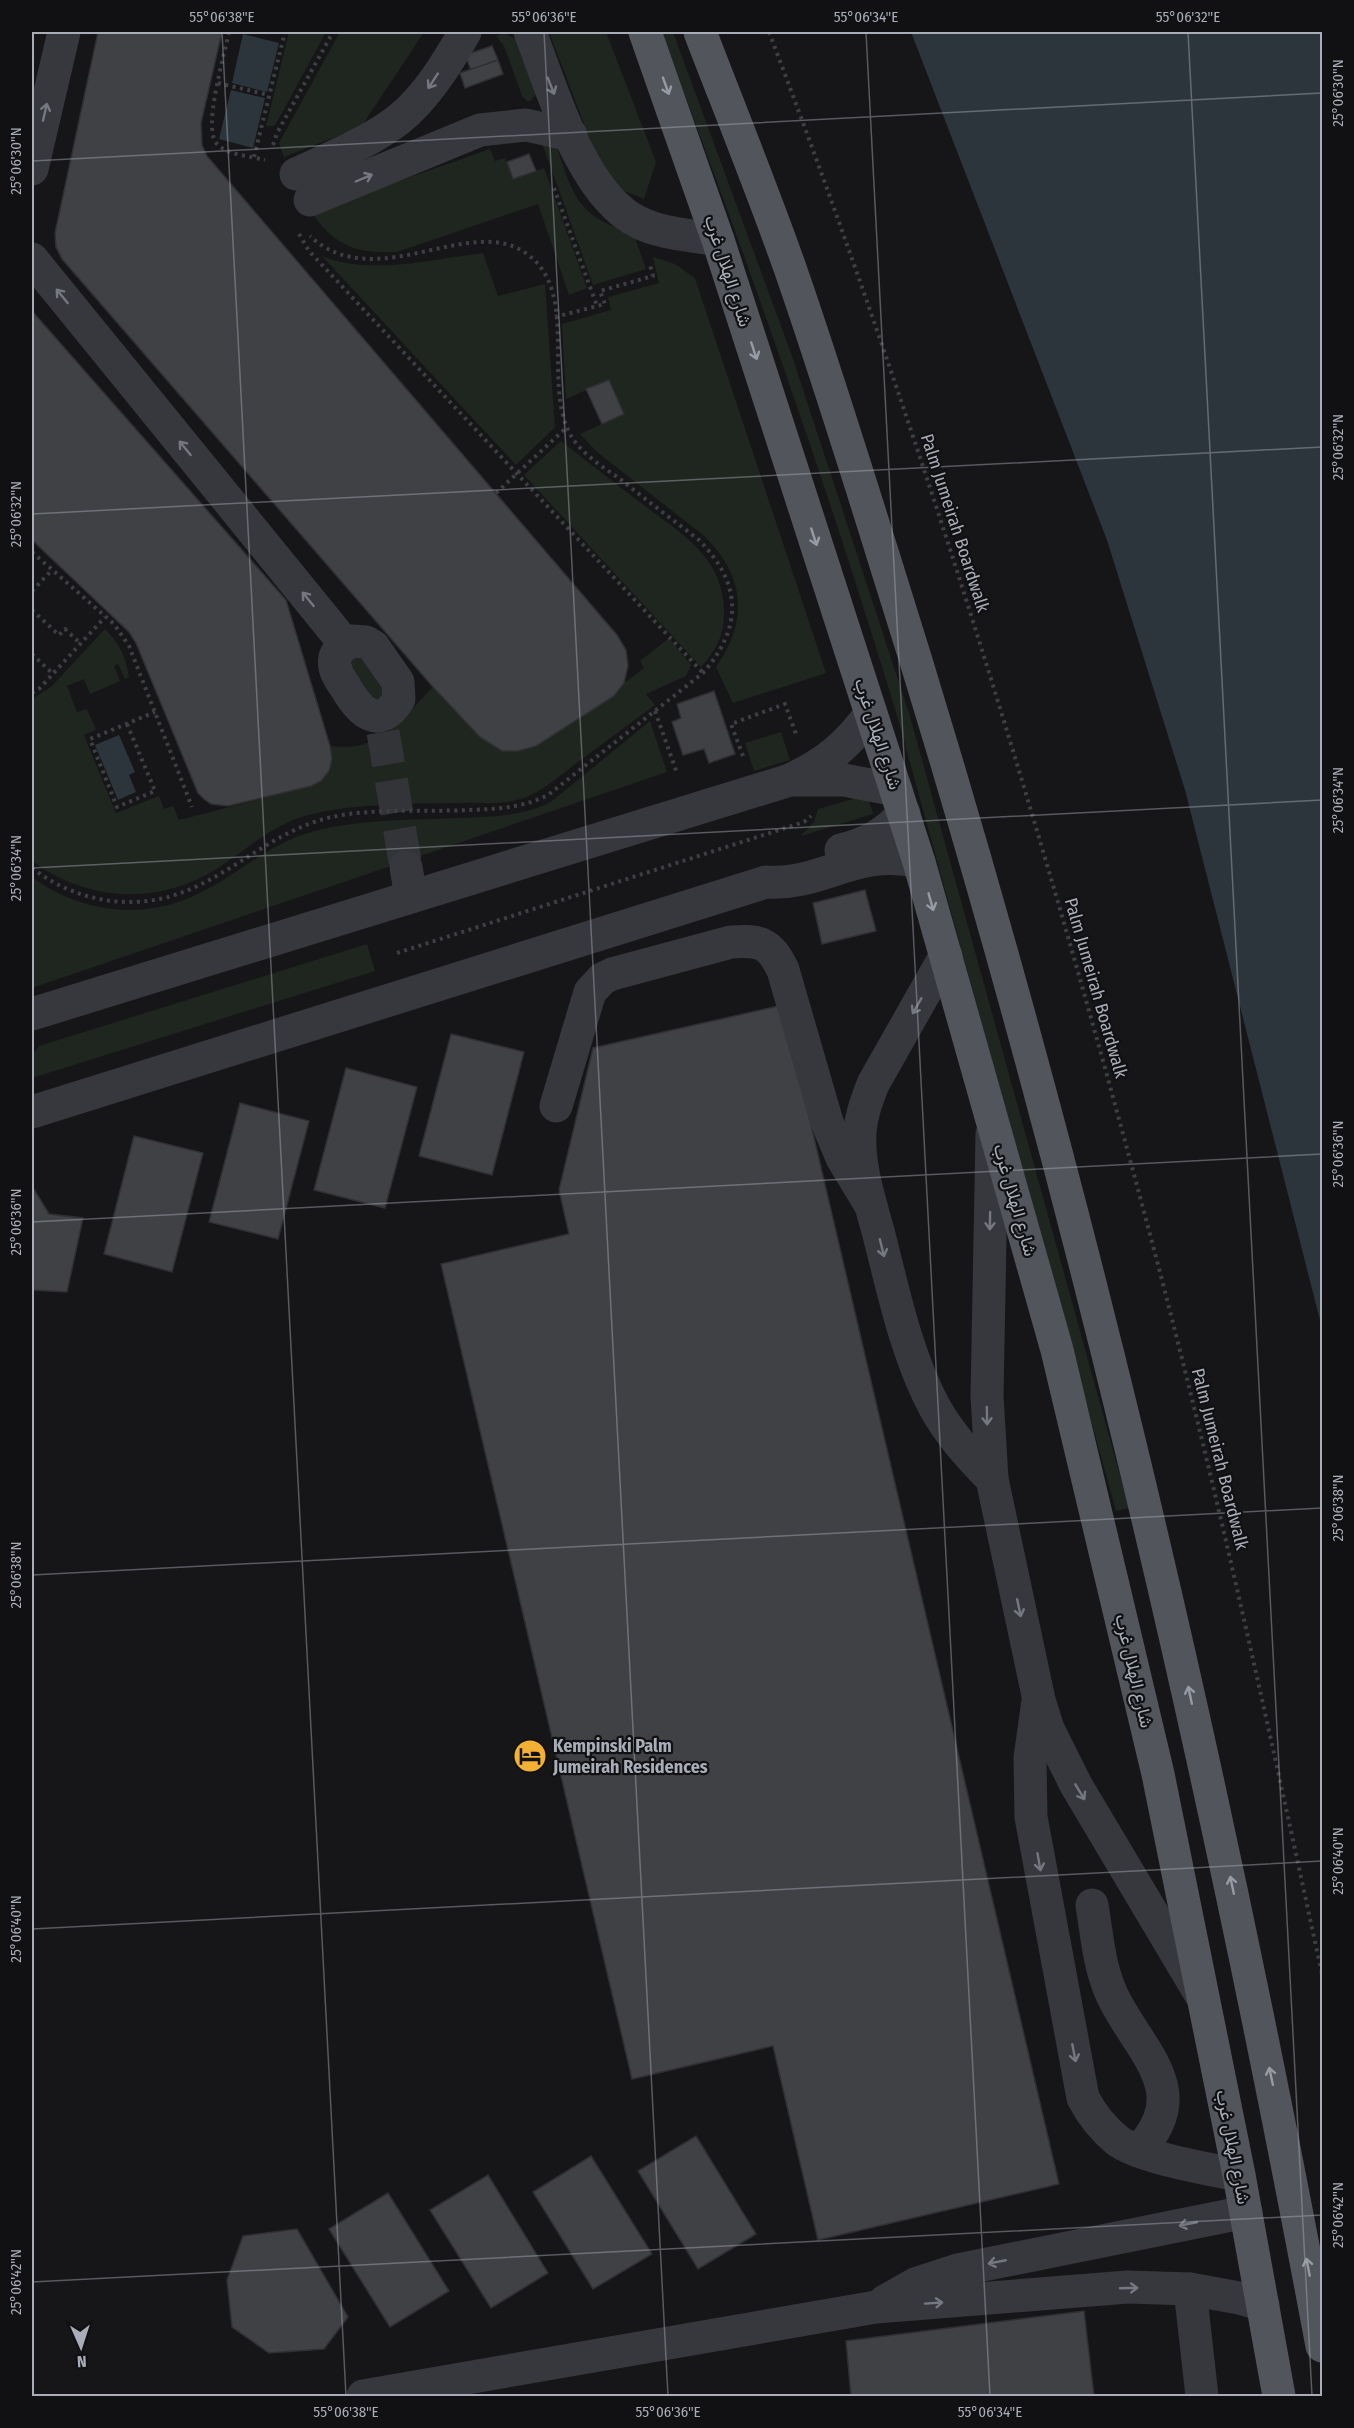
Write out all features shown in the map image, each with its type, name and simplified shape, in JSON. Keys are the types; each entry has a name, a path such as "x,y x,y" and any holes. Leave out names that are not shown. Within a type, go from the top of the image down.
{"main road":[{"name":"شارع الهلال غرب","path":"645,32 718,240 919,862 1057,1350 1158,1774 1239,2175 1279,2397"},
{"path":"700,32 790,267 852,459 931,707 1048,1116 1114,1373 1176,1632 1242,1936 1323,2346"}],"lane":[{"path":"32,169 64,32"},
{"path":"292,192 400,118 426,92 465,32"},
{"path":"530,32 571,135 592,179 624,214 639,223 718,240"},
{"path":"400,118 416,156"},
{"path":"292,192 416,156 480,130 526,125 571,135"},
{"path":"32,259 345,645"},
{"path":"359,640 373,646 398,682 399,699 382,723 357,707 335,671 336,656 345,645 359,640"},
{"path":"32,1014 409,882 790,780 814,769 837,753 871,713"},
{"path":"32,1112 766,882 792,866 866,843 880,835 900,802 844,780 790,780"},
{"path":"766,882 796,881 871,859 903,858 919,862"},
{"path":"556,1106 590,992 602,979 612,974 731,942 763,943 775,953 783,970 827,1122 842,1158 872,1206"},
{"path":"946,955 873,1084 864,1107 860,1132 861,1156 896,1301 922,1379 951,1433 992,1479"},
{"path":"992,1120 987,1396 992,1479 1039,1700 1048,1729 1071,1776 1203,1999"},
{"path":"1039,1700 1030,1758 1031,1817 1083,2098 1092,2116 1120,2143 1138,2151 1239,2175"},
{"path":"1092,1905 1105,1976 1112,1995 1161,2081 1165,2100 1161,2120 1152,2137 1138,2151"},
{"path":"876,2307 915,2284 936,2276 1246,2212"},
{"path":"363,2397 876,2307 1128,2288 1190,2289 1263,2305"},
{"path":"1190,2289 1202,2397"}],"path":[{"path":"32,868 66,889 92,898 136,901 172,897 221,875 285,833 332,817 357,813 510,808 536,801 548,795 703,673 723,647 731,621 732,603 722,568 699,540 585,452 570,435 562,415 559,392 554,296 549,280 540,266 527,254 495,241 397,257 352,258 327,250 292,192 254,157 224,149 211,135 210,125 229,32"},
{"path":"254,157 285,32"},
{"path":"333,32 277,133 309,250 703,673"},
{"name":"Palm Jumeirah Boardwalk","path":"769,32 819,163 941,519 1051,879 1167,1300 1243,1609 1323,1974"},
{"path":"218,83 269,95"},
{"path":"552,182 597,306"},
{"path":"555,317 605,304 600,291 653,276 639,223"},
{"path":"496,493 567,427"},
{"path":"32,552 114,624 129,646 192,807"},
{"path":"32,591 52,570"},
{"path":"32,610 59,635 65,629 81,644"},
{"path":"32,693 53,674 105,617"},
{"path":"32,654 53,674"},
{"path":"656,711 677,773"},
{"path":"127,724 155,791 117,807 90,739 155,712"}],"shaded area":[{"path":"289,32 326,32 277,122 274,126 266,126"},
{"path":"340,32 424,32 361,127 284,157 279,143"},
{"path":"549,32 606,32 656,162 644,199 622,190 599,163"},
{"path":"661,32 673,32 792,356 909,713 1129,1508 1116,1511 898,719 844,546 786,373"},
{"path":"911,32 1322,32 1322,1328 1185,790 1107,540"},
{"path":"504,33 516,39 537,93 530,101 522,96 504,46 496,36"},
{"path":"243,34 279,43 267,92 232,83"},
{"path":"231,90 265,98 253,148 219,139"},
{"path":"554,138 565,172 578,199 599,219 633,232 646,269 593,285 542,143"},
{"path":"490,149 495,161 505,158 513,179 544,168 587,288 569,295 538,204 397,252 370,251 348,246 329,233 311,212"},
{"path":"483,253 498,296 545,284 555,427 516,465 322,256 360,265 381,265 423,262"},
{"path":"653,257 675,264 695,278 826,673 733,703 716,667 734,632 737,615 738,598 727,566 717,550 703,535 597,452 580,434 624,414 609,380 566,399 562,324 611,310 608,297 659,283"},
{"path":"561,441 685,537 709,562 722,594 724,622 718,643 701,667 524,475"},
{"path":"105,629 121,651 129,677 125,679 118,664 114,666 120,681 90,694 84,679 67,686 77,712 87,709 96,730 84,735 116,813 159,796 164,809 173,806 179,820 317,783 326,775 330,765 330,746 362,745 376,739 400,721 433,687 480,737 502,751 518,751 536,746 614,696 624,683 644,668 640,661 669,638 691,665 686,676 646,694 655,705 549,784 528,796 497,803 363,806 308,815 284,824 218,868 195,880 172,889 124,894 76,885 32,861 32,699 51,687"},
{"path":"363,655 388,691 377,701 369,701 349,663 354,657"},
{"path":"650,721 667,772 32,988 32,877 58,893 86,904 132,910 172,904 215,885 272,849 315,831 369,822 508,815 541,806 552,801"},
{"path":"781,732 790,760 754,771 745,743"},
{"path":"119,735 135,772 129,775 136,792 118,800 95,745"},
{"path":"867,795 873,814 801,836 814,822 818,809"},
{"path":"367,944 375,971 32,1078 32,1056 39,1046"}],"building":[{"path":"98,32 222,32 201,123 202,145 207,156 617,635 626,650 628,666 624,683 614,696 536,746 518,751 502,751 480,737 433,687 62,259 56,247 55,233"},
{"path":"492,46 498,60 471,70 465,55"},
{"path":"498,60 503,74 465,88 460,73"},
{"path":"529,154 536,171 513,179 507,162"},
{"path":"32,311 286,600 330,746 332,759 329,771 321,781 311,786 228,806 211,804 204,799 198,793 136,643 129,632 32,540"},
{"path":"609,380 624,414 602,424 586,389"},
{"path":"714,691 735,754 709,763 704,749 683,755 672,722 681,718 677,704"},
{"path":"865,890 876,931 822,944 813,903"},
{"path":"783,1005 1059,2184 818,2240 773,2046 632,2079 441,1264 569,1234 559,1190 593,1048"},
{"path":"451,1034 524,1052 492,1175 419,1156"},
{"path":"346,1068 417,1087 385,1208 314,1190"},
{"path":"240,1103 309,1121 278,1239 209,1222"},
{"path":"134,1136 203,1153 172,1272 104,1254"},
{"path":"32,1186 49,1214 83,1218 67,1292 32,1290"},
{"path":"696,2136 756,2234 698,2269 638,2171"},
{"path":"591,2156 652,2254 593,2289 533,2192"},
{"path":"488,2175 548,2273 491,2308 430,2210"},
{"path":"388,2193 449,2291 390,2327 329,2229"},
{"path":"297,2229 348,2317 324,2349 269,2353 232,2327 227,2280 243,2236"},
{"path":"1084,2311 1094,2396 851,2396 846,2341"}],"tunnel":[{"path":"383,732 406,867"}],"place":[{"name":"Kempinski Palm Jumeirah Residences","path":"530,1756"}]}
